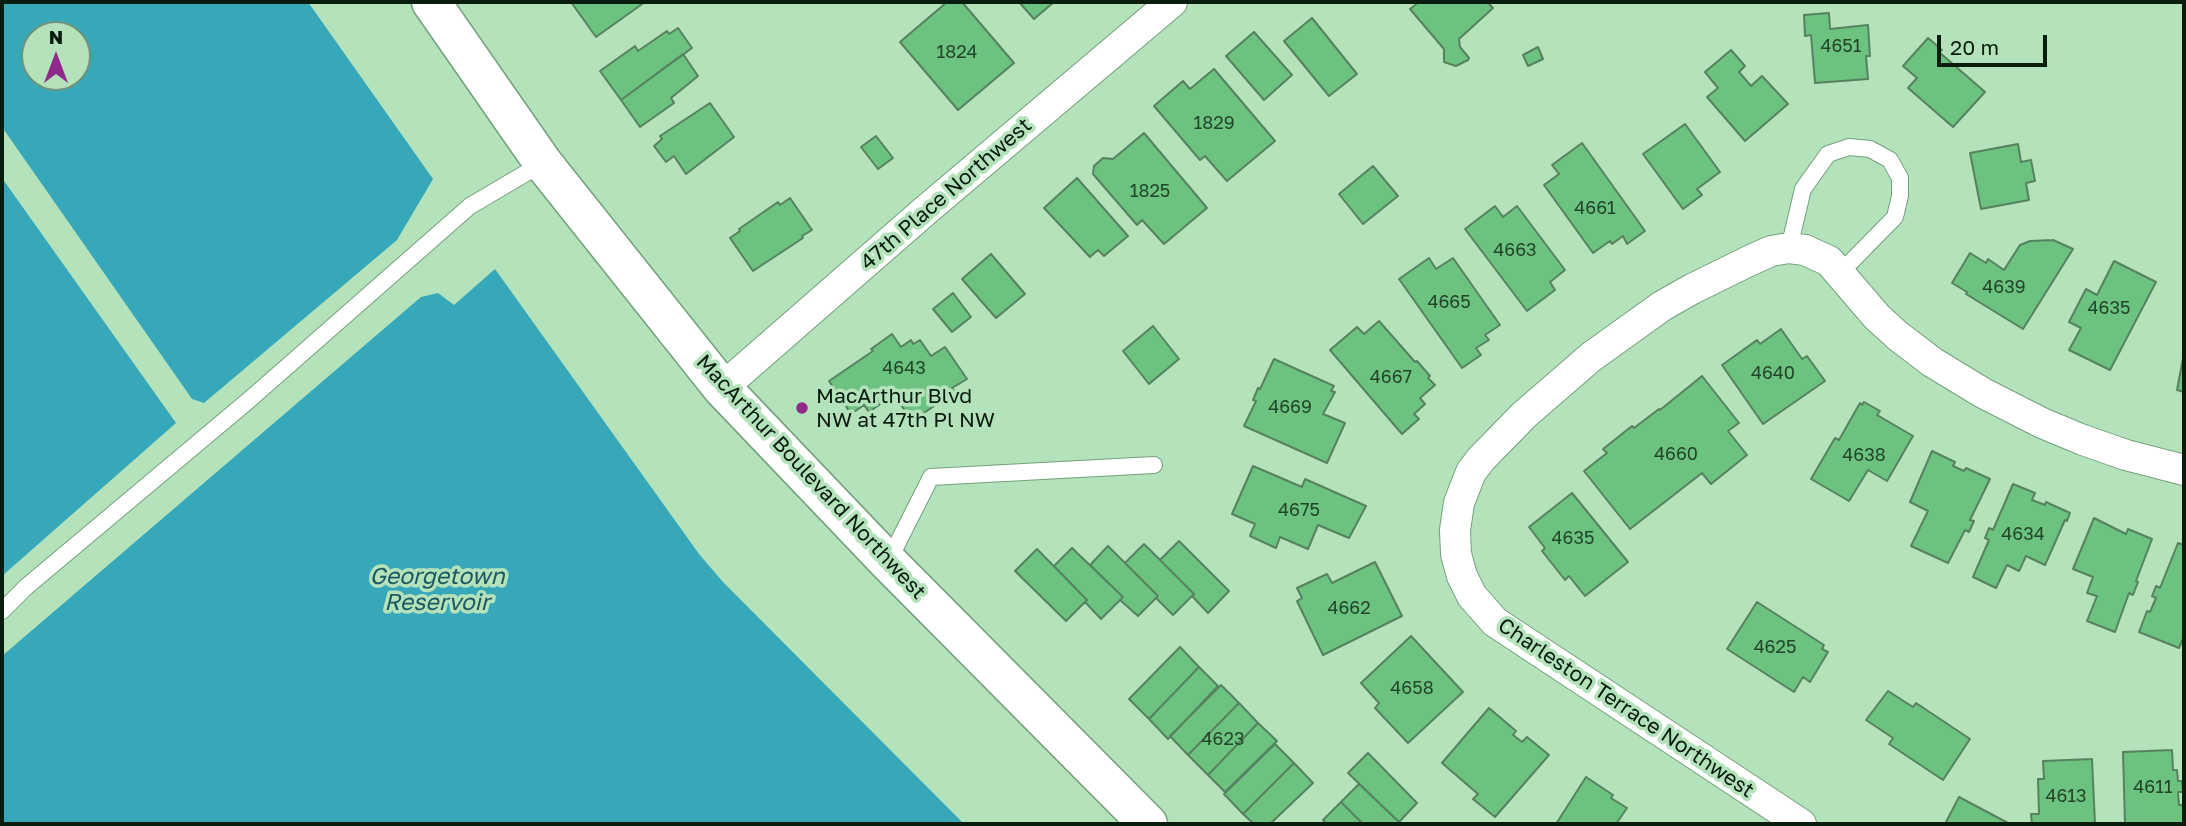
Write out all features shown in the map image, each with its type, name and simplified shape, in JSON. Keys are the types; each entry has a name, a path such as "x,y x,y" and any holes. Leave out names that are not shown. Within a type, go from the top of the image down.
{"main road":[{"name":"MacArthur Boulevard Northwest","path":"430,2 543,163 722,388 888,562 1148,824"}],"street":[{"name":"47th Place Northwest","path":"722,388 1171,2"},
{"name":"Charleston Terrace Northwest","path":"1789,248 1772,251 1692,289 1626,331 1556,386 1524,415 1471,472 1459,503 1455,530 1456,554 1462,576 1472,596 1494,622 1801,824"},
{"path":"1789,248 1805,250 1829,261 1877,317 1898,336 1932,362 1983,393 2083,440 2126,455 2184,470"}],"lane":[{"path":"1789,248 1803,189 1828,154 1849,147 1870,149 1891,160 1900,178 1900,196 1895,217 1840,273"},
{"path":"2,611 26,587 249,400 470,206 543,163"},
{"path":"888,562 931,477 1154,465"}],"water":[{"path":"2,2 308,2 433,179 397,240 204,403 192,399 2,127"},
{"path":"2,178 176,423 2,576"},
{"name":"Georgetown Reservoir","path":"495,269 699,554 723,582 964,824 2,824 2,656 421,297 438,293 454,305"}],"building":[{"path":"571,2 645,2 596,37"},
{"path":"947,2 962,2 1014,63 958,110 900,42"},
{"path":"1019,2 1054,2 1034,19"},
{"path":"1419,2 1487,2 1493,8 1459,39 1460,47 1468,60 1456,66 1444,62 1444,49 1410,9"},
{"path":"1829,13 1830,29 1868,25 1868,79 1815,83 1811,35 1805,36 1804,15"},
{"path":"1312,18 1357,74 1329,96 1284,41"},
{"path":"678,28 692,48 621,100 600,71 635,46 638,51 667,31 669,34"},
{"path":"1254,32 1292,75 1264,100 1226,56"},
{"path":"1928,38 1942,50 1939,52 1985,92 1953,127 1908,88 1917,78 1903,66"},
{"path":"1538,47 1543,59 1528,66 1523,55"},
{"path":"1731,50 1745,66 1739,72 1751,86 1762,76 1788,104 1745,141 1707,97 1718,88 1705,72"},
{"path":"683,54 698,76 671,98 674,103 640,127 621,100"},
{"path":"1214,69 1275,141 1227,181 1205,156 1200,160 1154,106 1183,81 1190,89"},
{"path":"710,103 734,137 686,174 674,156 666,162 654,146 662,139 660,136"},
{"path":"1685,124 1720,172 1697,189 1702,195 1683,209 1643,154"},
{"path":"1144,133 1207,208 1164,244 1142,220 1137,225 1093,174 1094,166 1103,158 1113,159"},
{"path":"876,136 893,158 878,169 861,147"},
{"path":"1582,143 1645,231 1627,244 1623,236 1593,253 1544,185 1559,174 1552,165"},
{"path":"2018,144 2021,162 2031,160 2035,181 2026,183 2029,200 1981,209 1970,153"},
{"path":"1373,166 1398,196 1363,224 1339,194"},
{"path":"1077,178 1128,236 1104,256 1098,250 1090,257 1044,208"},
{"path":"790,198 812,230 753,271 730,238 778,202 780,205"},
{"path":"1495,206 1503,217 1517,206 1565,270 1550,282 1555,290 1527,311 1465,229"},
{"path":"2053,240 2073,249 2023,329 1952,283 1970,253 1986,263 1988,259 2004,270 2020,245 2030,241"},
{"path":"991,254 1025,294 996,318 962,279"},
{"path":"1429,258 1436,269 1453,258 1500,325 1485,335 1489,340 1476,348 1481,355 1462,368 1399,279"},
{"path":"2114,261 2156,282 2110,370 2069,350 2081,328 2069,322 2086,289 2097,295"},
{"path":"953,293 971,317 952,332 933,309"},
{"path":"1379,321 1415,362 1417,361 1435,385 1420,398 1425,404 1414,414 1419,419 1402,434 1330,350 1357,327 1364,334"},
{"path":"1153,326 1179,359 1149,384 1123,351"},
{"path":"1781,329 1802,359 1807,356 1825,381 1763,424 1722,365 1757,340 1760,344"},
{"path":"892,334 901,347 911,340 913,344 920,340 931,356 945,347 967,379 952,388 955,392 912,421 892,392 869,412 864,405 851,414 829,381 873,351 871,349"},
{"path":"2184,353 2184,392 2177,390"},
{"path":"1274,359 1334,386 1331,391 1335,392 1323,414 1345,423 1327,463 1244,426 1256,401 1253,400 1258,388 1260,389"},
{"path":"1702,376 1739,423 1728,431 1747,455 1711,484 1702,473 1630,529 1584,471 1607,453 1603,449 1632,426 1634,428 1660,410"},
{"path":"1864,402 1880,411 1877,415 1913,436 1887,481 1868,470 1849,501 1811,479 1835,438 1839,440 1860,403 1862,405"},
{"path":"1932,451 1955,462 1953,466 1964,471 1966,468 1990,479 1970,520 1974,521 1969,532 1965,530 1948,563 1911,546 1928,511 1910,502"},
{"path":"1253,466 1302,487 1305,479 1366,506 1349,538 1318,525 1308,549 1280,537 1276,548 1250,536 1255,524 1232,514"},
{"path":"2013,484 2035,493 2032,500 2045,505 2046,502 2070,513 2045,565 2026,556 2019,571 2007,565 1996,588 1973,577 1989,540 1985,538 1989,528 1993,530"},
{"path":"1572,493 1628,562 1585,596 1569,576 1565,580 1542,551 1545,548 1529,527"},
{"path":"2094,518 2126,534 2128,529 2152,539 2133,595 2129,593 2115,632 2087,621 2097,596 2087,593 2093,577 2073,569"},
{"path":"1179,541 1229,591 1208,613 1192,596 1194,594 1160,560"},
{"path":"2178,543 2184,545 2184,636 2179,648 2139,632 2147,611 2150,612 2156,598 2152,596 2156,586 2160,588"},
{"path":"1144,544 1194,594 1173,615 1125,563"},
{"path":"1108,546 1158,596 1138,616 1120,600 1123,597 1090,565"},
{"path":"1072,548 1123,597 1101,619 1085,602 1087,600 1054,566"},
{"path":"1037,549 1087,600 1066,621 1015,571"},
{"path":"1375,562 1402,616 1323,655 1297,601 1302,598 1297,588 1327,574 1332,583"},
{"path":"1757,602 1824,645 1822,649 1828,652 1810,682 1803,677 1794,692 1727,649"},
{"path":"1411,636 1463,692 1408,743 1375,708 1379,703 1361,683"},
{"path":"1180,647 1199,667 1149,719 1129,699"},
{"path":"1199,667 1218,686 1168,739 1149,719"},
{"path":"1221,685 1239,703 1188,755 1170,736"},
{"path":"1888,691 1913,707 1916,703 1970,739 1943,780 1889,744 1893,738 1866,720"},
{"path":"1239,703 1258,723 1208,775 1188,755"},
{"path":"1489,708 1516,731 1513,735 1522,742 1527,737 1549,755 1495,817 1473,799 1478,794 1442,763"},
{"path":"1258,723 1277,741 1225,792 1208,775"},
{"path":"1275,744 1294,763 1243,814 1224,794"},
{"path":"2172,750 2173,770 2177,770 2178,781 2182,781 2183,792 2178,792 2179,805 2184,805 2184,824 2125,824 2123,752"},
{"path":"1368,753 1417,803 1399,822 1348,773"},
{"path":"2092,759 2095,824 2032,824 2031,814 2039,814 2038,779 2044,779 2043,761"},
{"path":"1294,763 1313,783 1270,824 1254,824 1243,814"},
{"path":"1586,777 1627,808 1616,824 1556,824"},
{"path":"1359,784 1402,824 1363,824 1341,802"},
{"path":"1959,797 2008,823 1945,824"},
{"path":"1341,802 1363,824 1327,824 1323,820"}],"place":[{"name":"MacArthur Blvd NW at 47th Pl NW","path":"802,408"}]}
